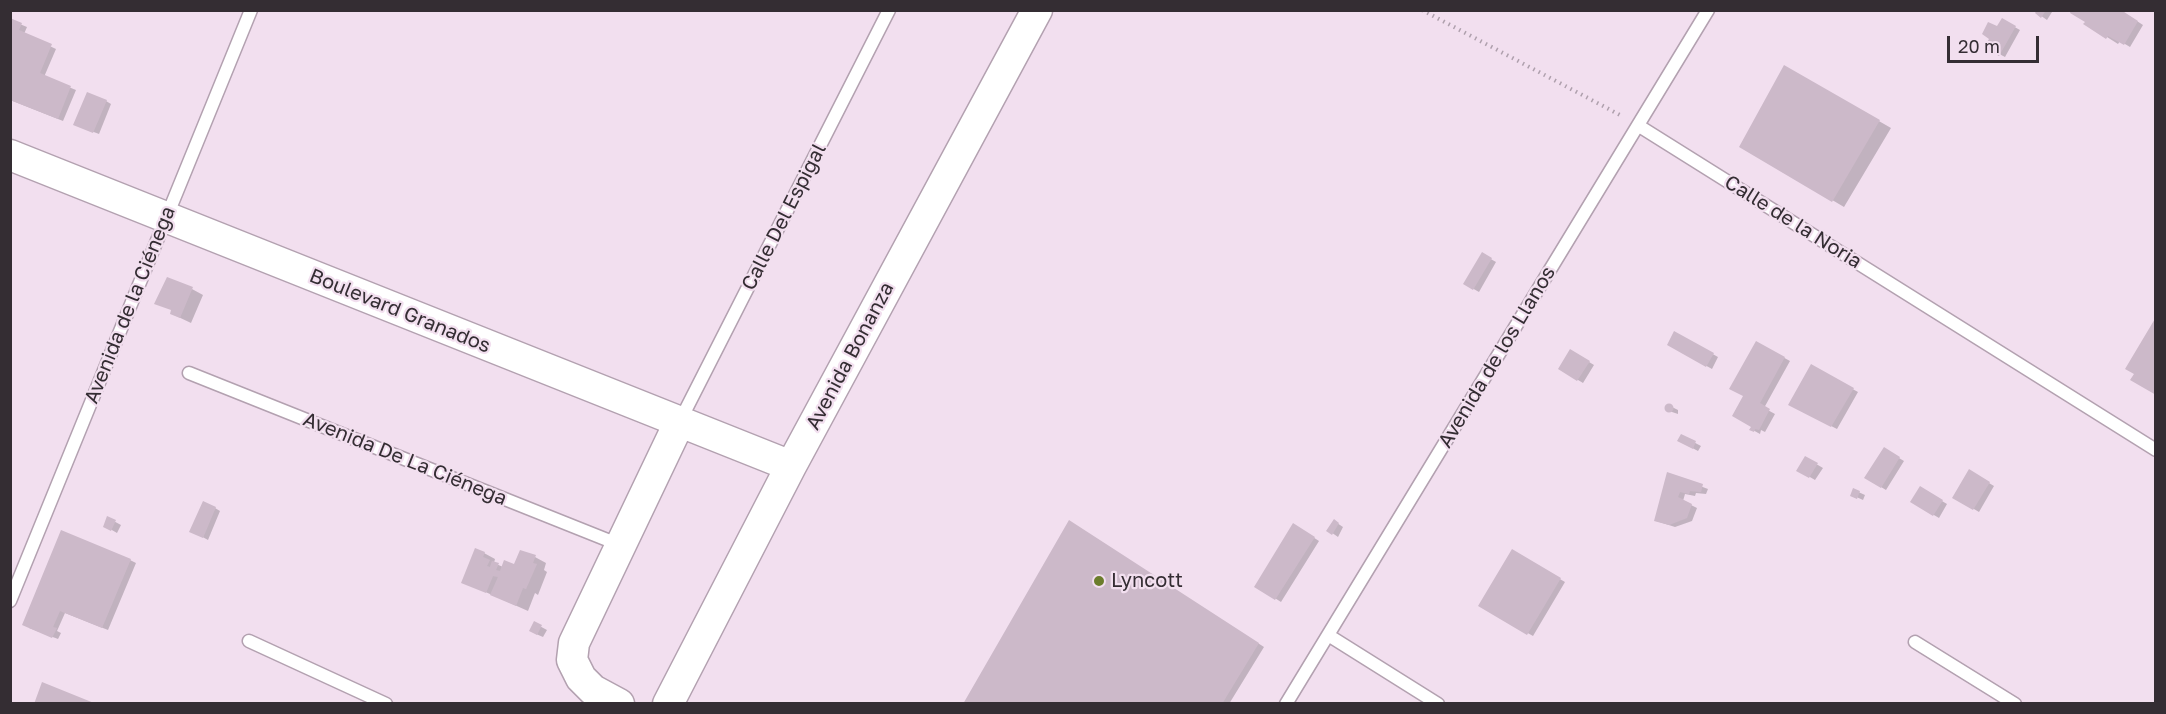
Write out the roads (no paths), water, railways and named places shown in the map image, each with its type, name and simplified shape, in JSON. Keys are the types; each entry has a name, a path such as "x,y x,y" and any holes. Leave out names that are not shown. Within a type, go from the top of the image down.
{"street":[{"name":"Avenida Bonanza","path":"668,704 791,466 1037,10"},
{"name":"Boulevard Granados","path":"10,155 791,466"},
{"path":"619,704 592,690 581,678 572,660 574,643 679,423"}],"lane":[{"name":"Avenida de la Ciénega","path":"10,601 251,10"},
{"name":"Calle Del Espigal","path":"679,423 889,10"},
{"name":"Avenida de los Llanos","path":"1286,704 1708,10"},
{"name":"Calle de la Noria","path":"1639,126 2156,450"},
{"name":"Avenida De La Ciénega","path":"189,373 621,546"},
{"path":"1328,635 1438,704"},
{"path":"249,641 386,704"},
{"path":"1915,642 2014,704"}],"place":[{"name":"Lyncott","path":"1099,581"}]}
